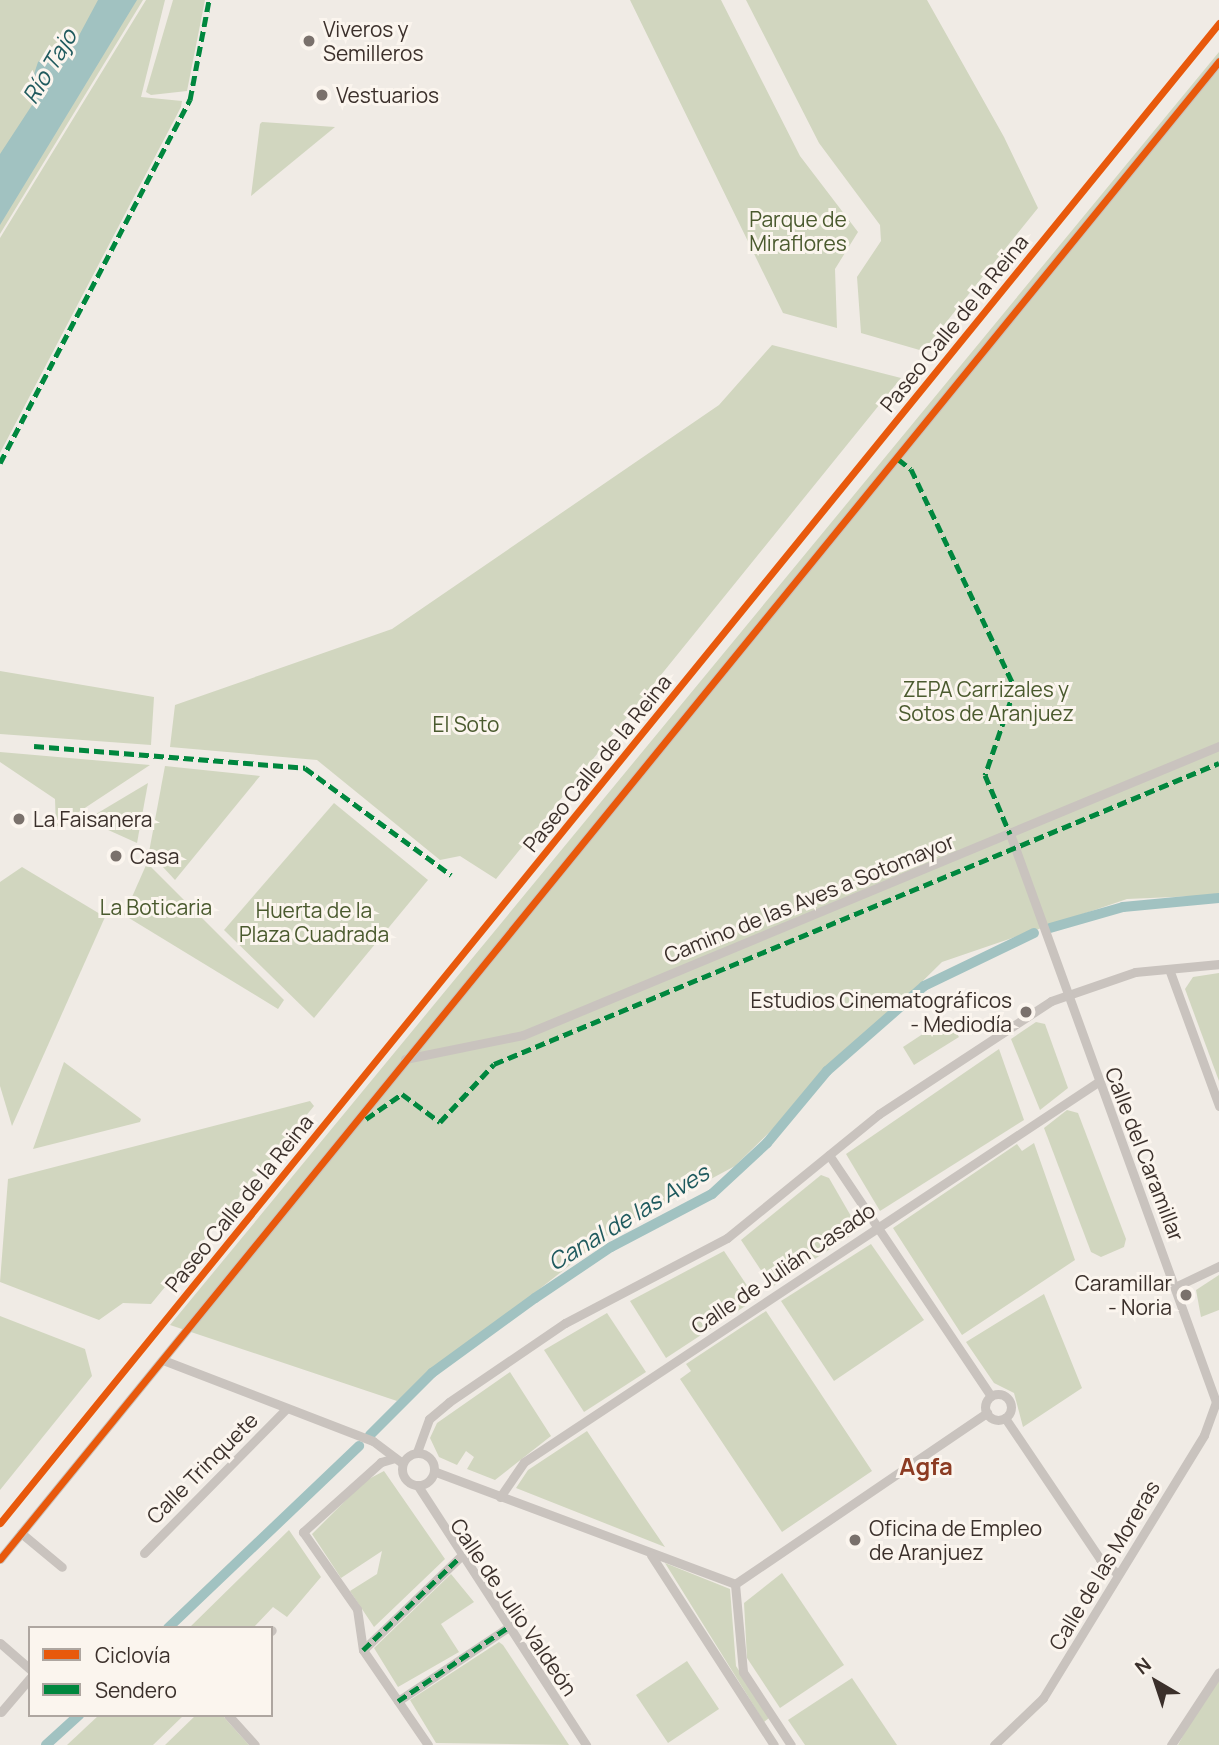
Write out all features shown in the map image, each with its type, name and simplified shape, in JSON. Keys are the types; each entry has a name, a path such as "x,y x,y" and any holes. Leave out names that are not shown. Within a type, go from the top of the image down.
{"street":[{"path":"0,1559 1219,61"},
{"name":"Camino de las Aves a Sotomayor","path":"405,1059 523,1035 1219,746"},
{"name":"Calle del Caramillar","path":"1010,834 1098,1082 1217,1389"},
{"path":"428,1745 363,1650 357,1609 303,1532 381,1462 398,1460 418,1452 429,1419 449,1402 565,1324 727,1238 878,1114 1065,993 1169,969 1219,964"},
{"path":"1169,969 1218,1103"},
{"name":"Calle de Julián Casado","path":"500,1497 524,1462 1098,1082"},
{"path":"829,1155 991,1396 1009,1400 1005,1418"},
{"path":"1177,1286 1219,1266"},
{"name":"Calle Trinquete","path":"163,1360 373,1441 398,1460"},
{"name":"Calle de las Moreras","path":"994,1745 1043,1698 1205,1436 1217,1389"},
{"path":"735,1584 987,1413 991,1396"},
{"name":"Calle Trinquete","path":"144,1553 286,1409"},
{"path":"987,1413 1005,1418 1100,1559 1118,1574"},
{"path":"418,1452 436,1472 651,1555 735,1584"},
{"name":"Calle de Julio Valdeón","path":"398,1460 418,1486 460,1557 586,1745"},
{"path":"418,1486 436,1472"},
{"path":"21,1534 62,1567"},
{"path":"651,1555 774,1745"},
{"path":"363,1650 460,1557"},
{"path":"735,1584 743,1672 791,1745"},
{"path":"398,1700 507,1628"},
{"path":"0,1643 28,1667"},
{"path":"1171,1745 1219,1672"},
{"path":"1,1712 28,1680"},
{"path":"230,1717 255,1745"}],"green space":[{"path":"0,0 143,0 0,234"},
{"path":"146,0 165,0 141,97 182,101 181,107 0,453 0,238"},
{"path":"173,0 205,0 187,91 151,95 146,92"},
{"name":"Parque de Miraflores","path":"630,0 721,0 800,156 858,232 835,269 837,328 783,313"},
{"path":"746,0 927,0 1004,137 1038,208 923,351 861,333 857,277 881,241 880,225 819,143"},
{"name":"ZEPA Carrizales y Sotos de Aranjuez","path":"1219,52 1219,895 1127,899 942,962 735,1166 612,1232 397,1401 170,1325"},
{"path":"260,124 335,127 251,196"},
{"name":"El Soto","path":"772,345 901,378 496,879 460,856 440,860 317,760 170,747 175,705 392,629 719,405"},
{"path":"0,671 154,697 151,745 0,734"},
{"path":"0,752 150,765 56,827 55,799 0,762"},
{"path":"165,766 260,776 175,880 149,852"},
{"path":"148,783 137,843 86,820"},
{"name":"Huerta de la Plaza Cuadrada","path":"334,803 428,880 314,1018 224,930"},
{"name":"La Boticaria","path":"147,863 284,1000 278,1009 124,915"},
{"path":"22,867 105,917 12,1126 0,1086 0,882"},
{"path":"1219,973 1219,1081 1185,989 1193,977"},
{"path":"947,1018 959,1037 914,1065 903,1047"},
{"path":"1036,1022 1045,1024 1068,1088 1040,1110 1011,1039"},
{"path":"999,1049 1024,1120 880,1211 846,1154"},
{"path":"64,1062 141,1119 140,1122 33,1149"},
{"path":"310,1101 314,1106 151,1304 123,1303 99,1320 0,1282 8,1179"},
{"path":"1067,1110 1078,1113 1126,1239 1124,1247 1101,1257 1091,1252 1044,1128"},
{"path":"1034,1143 1075,1260 962,1335 893,1228 1017,1144 1022,1151"},
{"path":"821,1175 829,1178 859,1230 772,1287 741,1240"},
{"path":"871,1244 924,1320 834,1381 781,1301"},
{"path":"724,1251 756,1299 666,1358 630,1301"},
{"path":"1219,1275 1219,1310 1201,1317 1196,1290"},
{"path":"1044,1294 1082,1388 1023,1427 1014,1393 994,1383 966,1342"},
{"path":"766,1311 872,1471 782,1532 680,1379 691,1371 686,1364"},
{"path":"607,1313 646,1372 584,1412 544,1350"},
{"path":"0,1316 85,1349 92,1376 0,1490"},
{"path":"510,1372 551,1436 495,1480 467,1469 474,1457 466,1451 457,1465 439,1457 430,1438 437,1423"},
{"path":"587,1431 665,1547 516,1488 528,1470"},
{"path":"384,1471 445,1559 374,1627 350,1591 377,1574 382,1551 341,1578 312,1534 365,1481"},
{"path":"289,1530 321,1577 287,1617 273,1607 255,1626 191,1626"},
{"path":"665,1563 730,1589 736,1666 769,1718 764,1722"},
{"path":"782,1573 844,1665 780,1708 747,1658 744,1603"},
{"path":"451,1574 474,1602 441,1624 459,1652 398,1687 374,1648"},
{"path":"499,1642 569,1745 436,1743 410,1700"},
{"path":"687,1661 719,1709 668,1743 636,1695"},
{"path":"852,1678 897,1745 805,1745 788,1720"},
{"path":"1219,1681 1219,1745 1178,1745 1196,1711"},
{"path":"97,1717 182,1717 153,1745 67,1745"},
{"path":"194,1717 224,1717 249,1745 165,1745"}],"water":[{"name":"Río Tajo","path":"98,0 137,0 0,225 0,154 36,99 30,86 38,62 61,41 76,41"}],"waterway":[{"name":"Canal de las Aves","path":"1050,928 1123,907 1219,898"},
{"name":"Canal de las Aves","path":"370,1435 432,1373 535,1298 611,1247 712,1194 767,1143 827,1071 924,986 1034,933"},
{"name":"Canal de las Aves","path":"170,1626 359,1446"},
{"name":"Canal de las Aves","path":"46,1745 77,1717"}],"marked path":[{"path":"0,463 190,100 209,0"},
{"path":"898,459 911,469 1015,688 985,775 1010,834"},
{"path":"34,746 305,768 451,875"},
{"path":"366,1119 402,1094 440,1122 494,1064 1219,763"},
{"path":"363,1650 460,1557"},
{"path":"398,1701 507,1628"}],"cycle path":[{"name":"Paseo Calle de la Reina","path":"0,1523 1219,23"},
{"path":"0,1559 1219,61"}],"place":[{"name":"Viveros y Semilleros","path":"309,41"},
{"name":"Vestuarios","path":"322,95"},
{"name":"La Faisanera","path":"19,819"},
{"name":"Casa","path":"116,856"},
{"name":"Estudios Cinematográficos - Mediodía","path":"1026,1012"},
{"name":"Caramillar - Noria","path":"1186,1295"},
{"name":"Oficina de Empleo de Aranjuez","path":"855,1540"}],"district":[{"name":"Agfa","path":"926,1466"}]}
